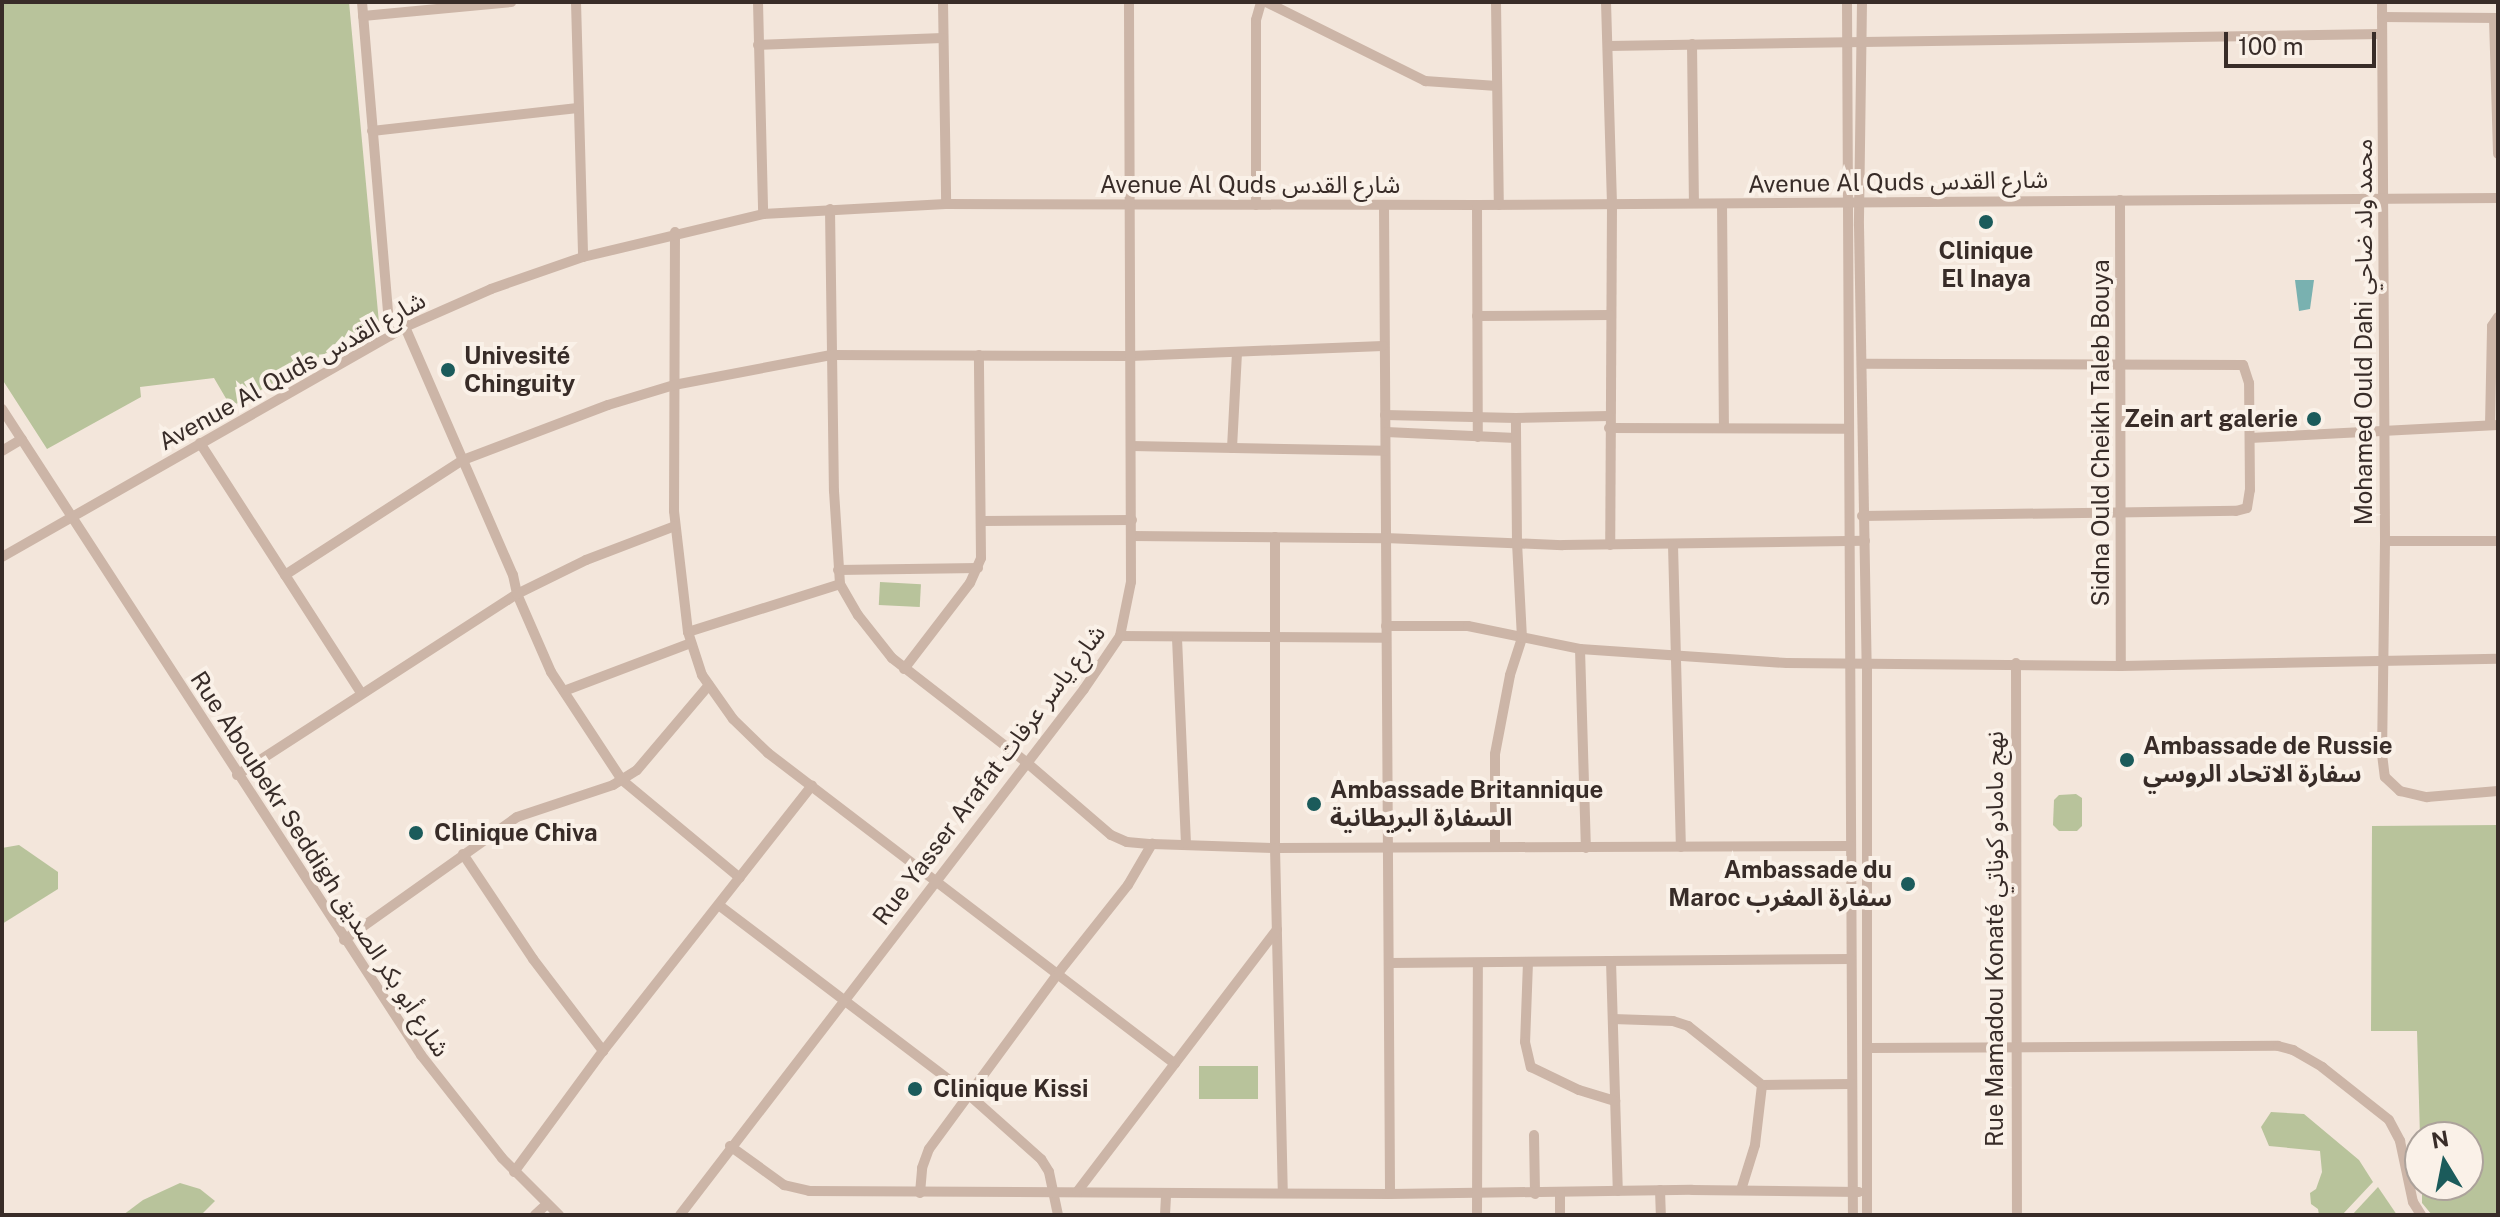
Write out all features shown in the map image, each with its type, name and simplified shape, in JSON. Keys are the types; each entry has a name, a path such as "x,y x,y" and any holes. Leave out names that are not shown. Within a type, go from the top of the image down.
{"street":[{"path":"362,2 390,336"},
{"path":"363,16 511,2"},
{"path":"576,2 583,257"},
{"path":"758,2 763,214"},
{"path":"943,2 946,204"},
{"name":"Rue Yasser Arafat شارع ياسر عرفات","path":"680,1215 1084,689 1120,636 1130,596 1132,536 1129,2"},
{"path":"1256,205 1256,35 1264,2 1425,81 1497,86"},
{"path":"1496,2 1499,205"},
{"path":"1606,2 1612,205 1610,545"},
{"path":"1847,2 1853,1215"},
{"path":"1862,2 1859,202 1867,665 1867,1215"},
{"name":"Mohamed Ould Dahi محمد ولد ضاحي","path":"2382,2 2385,541 2382,754 2385,777 2400,791 2427,797 2498,791"},
{"path":"2382,17 2496,18 2498,154"},
{"path":"1608,46 2382,34"},
{"path":"758,45 943,38"},
{"path":"1692,44 1694,203"},
{"path":"372,131 578,108"},
{"name":"Avenue Al Quds شارع القدس","path":"2,557 405,327 491,289 583,257 675,232 763,214 946,204 1384,206 2498,198"},
{"name":"Sidna Ould Cheikh Taleb Bouya","path":"2120,200 2121,666"},
{"path":"1722,204 1724,427"},
{"path":"1477,205 1478,437"},
{"path":"1384,206 1390,1194"},
{"path":"830,209 831,355 840,584 870,632 904,669 1026,762 1111,835 1127,842 1152,844 1275,848 1851,846"},
{"path":"675,232 675,526 690,638 709,685 751,737 1175,1064"},
{"path":"1477,316 1610,315"},
{"path":"2250,438 2494,425 2492,326 2498,317"},
{"path":"405,327 513,575 517,594 546,664 622,780 740,878"},
{"path":"285,575 463,460 608,405 674,385 831,355 1131,356 1383,346"},
{"path":"1232,448 1237,352"},
{"path":"904,669 978,568 983,547 979,355"},
{"path":"1850,516 2236,511 2247,508 2250,490 2249,383 2243,365 1863,364"},
{"name":"Rue Aboubekr Seddigh شارع أبو بكر الصديق","path":"2,409 344,940 440,1083 514,1172 559,1215"},
{"path":"1385,415 1516,418 1609,416"},
{"path":"1495,847 1495,754 1510,675 1522,638 1517,544 1516,418"},
{"path":"1609,428 1848,429"},
{"path":"1386,432 1516,438"},
{"path":"2,451 22,439"},
{"path":"200,443 361,693"},
{"path":"1132,446 1385,451"},
{"path":"983,521 1132,520"},
{"path":"237,775 517,594 586,560 675,526"},
{"path":"1132,536 1385,538 1610,545 1865,541"},
{"path":"1275,537 1275,848 1283,1193"},
{"path":"2385,541 2498,541"},
{"path":"1673,545 1681,847"},
{"path":"838,570 978,568"},
{"path":"564,691 690,638 840,584"},
{"path":"1386,626 1468,626 1495,629 1522,638 1580,649 1848,665 2016,663 2121,666 2498,659"},
{"path":"1120,636 1275,640 1386,638"},
{"path":"1177,638 1186,843"},
{"path":"1580,649 1586,848"},
{"name":"Rue Mamadou Konaté نهج مامادو كوناتي","path":"2016,663 2014,1046 2017,1215"},
{"path":"344,940 463,854 534,808 622,780 651,757 709,685"},
{"path":"514,1172 603,1051 720,906 812,785"},
{"path":"920,1193 922,1168 929,1149 1059,972 1128,885 1152,844"},
{"path":"463,854 533,959 603,1051"},
{"path":"720,906 968,1094 1041,1159 1049,1172 1058,1215"},
{"path":"1077,1192 1277,929"},
{"path":"1390,963 1851,959"},
{"path":"1611,961 1618,1191"},
{"path":"1528,962 1525,1042 1531,1067 1579,1090 1615,1101"},
{"path":"1477,1215 1478,963"},
{"path":"1613,1019 1673,1021 1688,1026 1762,1085 1852,1084"},
{"path":"1869,1048 2278,1046 2293,1050 2322,1067 2389,1120 2400,1141 2413,1202 2421,1215"},
{"path":"1741,1190 1755,1145 1762,1085"},
{"path":"1534,1135 1535,1194"},
{"path":"730,1146 793,1188 920,1193 1166,1194 1535,1194 1660,1190 1867,1192"},
{"path":"1660,1190 1661,1215"},
{"path":"1560,1193 1560,1215"},
{"path":"1165,1215 1166,1194"},
{"path":"535,1215 547,1204"}],"green space":[{"path":"2,2 349,2 379,323 231,407 214,378 140,387 141,397 47,449 2,379"},
{"path":"880,582 921,584 920,607 879,605"},
{"path":"2076,794 2082,798 2082,826 2077,831 2059,831 2053,825 2054,800 2059,795"},
{"path":"2498,825 2498,1215 2432,1215 2422,1203 2484,1201 2484,1121 2420,1121 2417,1031 2371,1031 2372,826"},
{"path":"19,845 58,872 58,889 2,924 2,848"},
{"path":"1199,1066 1258,1066 1258,1099 1199,1099"},
{"path":"2271,1112 2304,1114 2359,1160 2373,1182 2342,1215 2319,1215 2318,1209 2311,1204 2310,1193 2316,1189 2322,1172 2320,1151 2269,1146 2261,1127"},
{"path":"180,1183 200,1189 215,1201 201,1215 123,1215 143,1200"},
{"path":"2378,1187 2397,1215 2352,1215"}],"water":[{"path":"2295,280 2314,280 2310,309 2299,311"}],"place":[{"name":"Clinique El Inaya","path":"1986,222"},
{"name":"Univesité Chinguity","path":"448,370"},
{"name":"Zein art galerie","path":"2314,419"},
{"name":"Ambassade de Russie سفارة الاتحاد الروسي","path":"2127,760"},
{"name":"Ambassade Britannique السفارة البريطانية","path":"1314,804"},
{"name":"Clinique Chiva","path":"416,833"},
{"name":"Ambassade du Maroc سفارة المغرب","path":"1908,884"},
{"name":"Clinique Kissi","path":"915,1089"}]}
